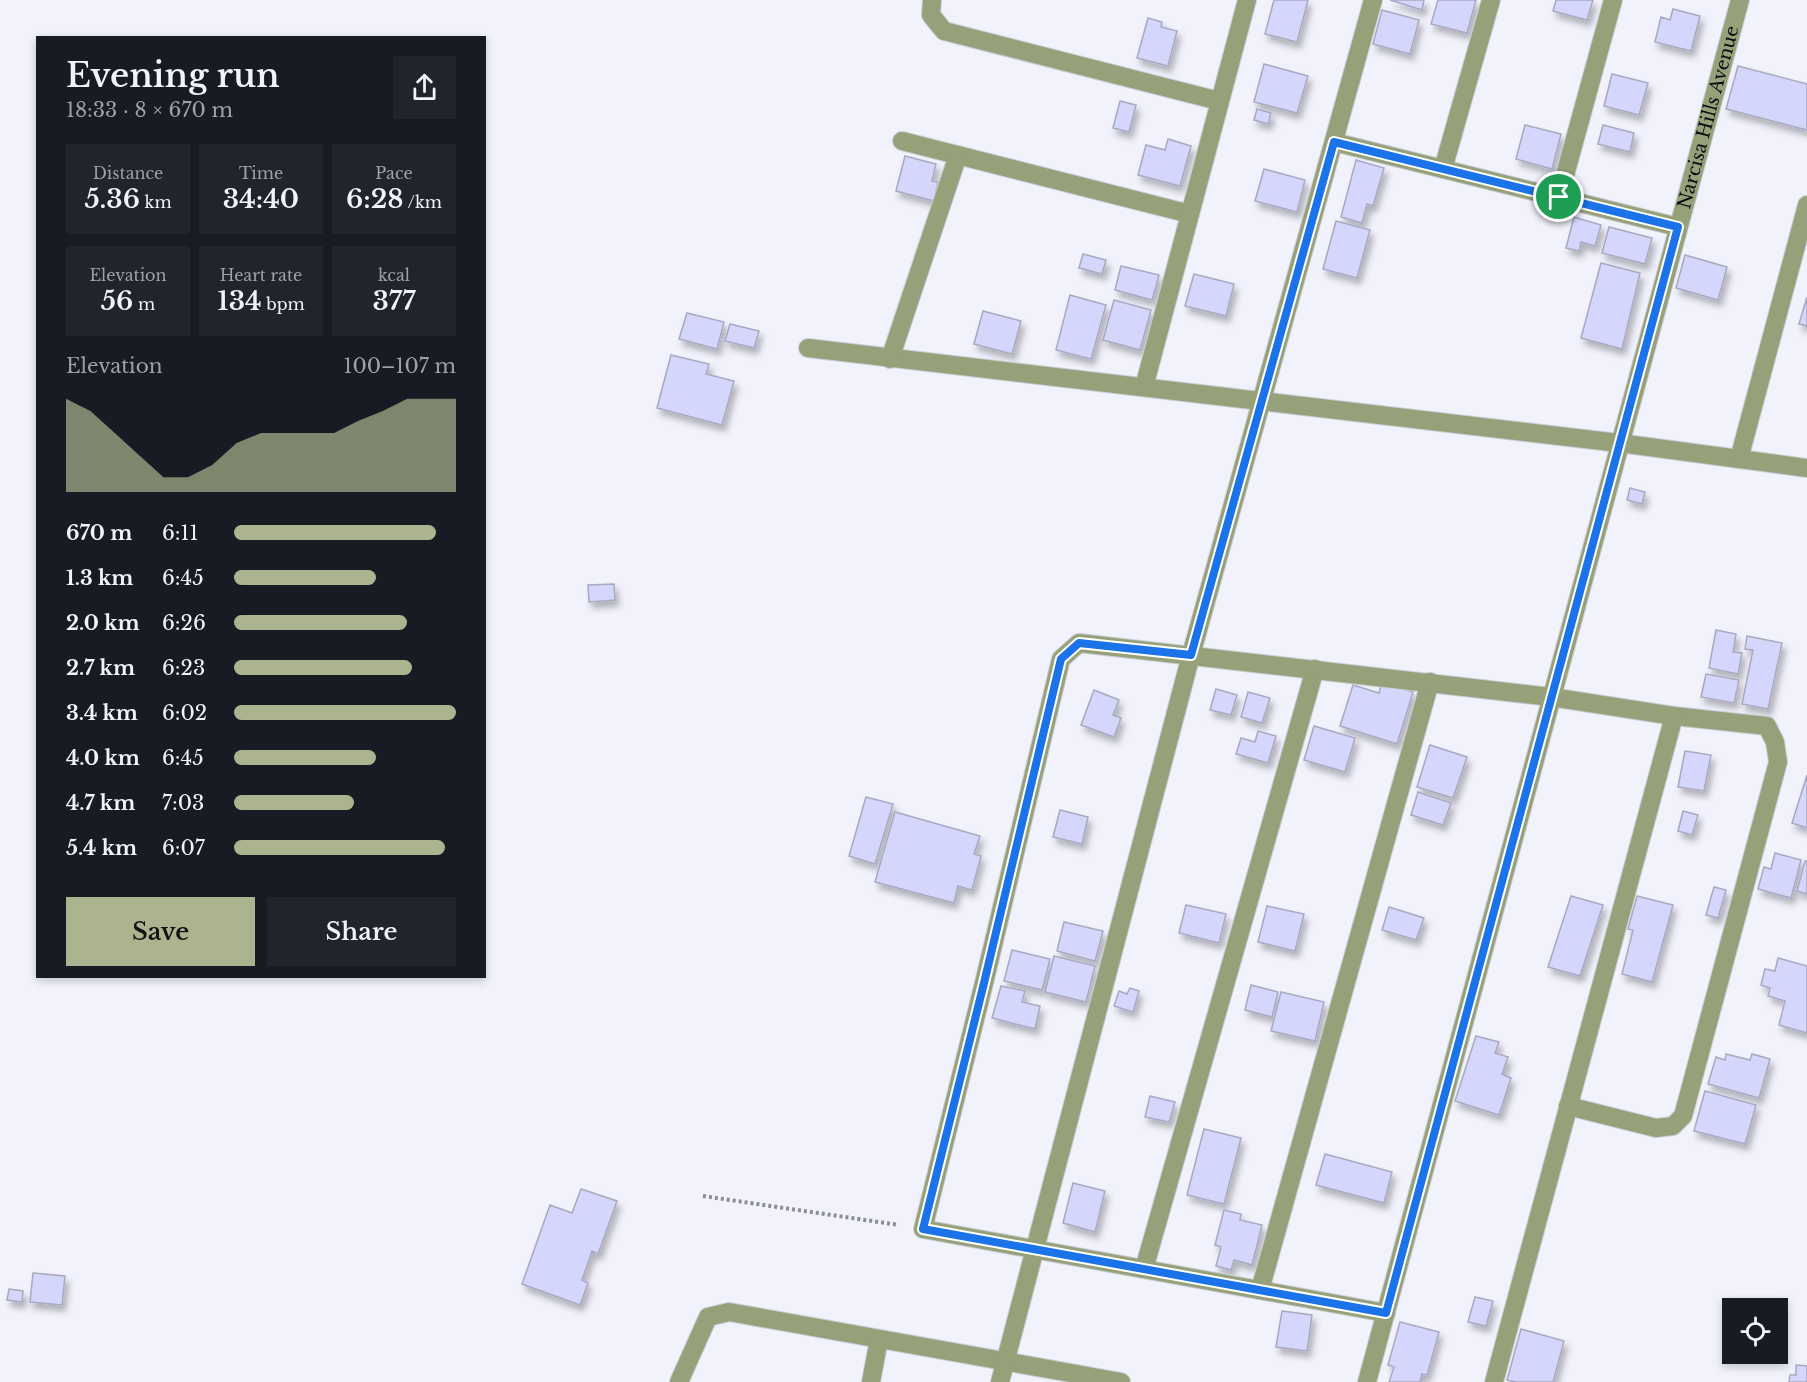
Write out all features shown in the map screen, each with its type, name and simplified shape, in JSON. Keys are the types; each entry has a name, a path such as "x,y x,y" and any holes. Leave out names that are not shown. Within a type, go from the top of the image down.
{"street":[{"path":"932,0 931,15 944,31 1220,101"},
{"path":"1144,387 1247,0"},
{"path":"1000,1382 1191,655 1373,0"},
{"path":"1443,169 1491,0"},
{"path":"1559,197 1613,0"},
{"name":"Narcisa Hills Avenue","path":"1367,1382 1740,0"},
{"path":"902,141 1190,214"},
{"path":"1334,142 1678,227"},
{"path":"890,359 958,155"},
{"path":"1739,459 1807,205"},
{"path":"808,348 1263,400 1807,468"},
{"path":"1386,1313 923,1229 1061,659 1079,643 1431,682 1674,716 1767,726 1775,742 1778,762 1683,1116 1673,1126 1656,1128 1568,1106"},
{"path":"1144,1269 1315,669"},
{"path":"1260,1290 1431,682"},
{"path":"1494,1382 1674,716"},
{"path":"679,1382 708,1317 729,1312 1121,1382"},
{"path":"871,1382 879,1339"}],"path":[{"path":"703,1196 923,1229"}],"building":[{"path":"1274,0 1308,0 1297,42 1265,34"},
{"path":"1390,0 1424,0 1422,10"},
{"path":"1438,0 1476,0 1467,33 1431,24"},
{"path":"1556,0 1593,0 1587,20 1553,11"},
{"path":"1673,9 1700,16 1691,51 1655,42 1661,17 1670,20"},
{"path":"1382,10 1419,20 1410,54 1373,44"},
{"path":"1148,18 1162,22 1161,27 1177,31 1168,66 1137,58"},
{"path":"1264,64 1308,76 1297,113 1254,102"},
{"path":"1738,66 1807,84 1807,130 1726,109"},
{"path":"1612,74 1648,83 1639,115 1604,106"},
{"path":"1120,101 1136,105 1129,132 1113,128"},
{"path":"1257,109 1271,113 1268,124 1254,120"},
{"path":"1525,125 1561,134 1552,169 1516,159"},
{"path":"1603,125 1634,133 1630,152 1598,144"},
{"path":"1168,139 1191,146 1180,186 1138,175 1146,145 1165,150"},
{"path":"905,156 936,164 932,181 938,182 934,201 896,191"},
{"path":"1356,160 1384,168 1373,206 1367,204 1362,223 1341,217"},
{"path":"1264,169 1305,180 1297,212 1255,201"},
{"path":"1574,217 1601,225 1595,246 1581,242 1579,251 1566,248"},
{"path":"1336,221 1370,230 1357,278 1323,269"},
{"path":"1609,227 1652,238 1645,264 1602,253"},
{"path":"1083,254 1106,260 1102,274 1079,268"},
{"path":"1685,255 1727,267 1718,300 1676,288"},
{"path":"1601,263 1640,273 1622,349 1581,338"},
{"path":"1121,266 1159,275 1152,300 1115,290"},
{"path":"1194,274 1234,284 1226,316 1185,306"},
{"path":"1070,295 1106,305 1091,359 1056,350"},
{"path":"1807,297 1807,326 1799,324"},
{"path":"1114,300 1151,310 1140,350 1103,340"},
{"path":"983,311 1021,321 1012,354 974,344"},
{"path":"687,313 724,322 717,349 679,339"},
{"path":"730,324 759,331 754,348 725,341"},
{"path":"671,355 709,364 706,374 734,381 722,425 657,408"},
{"path":"1630,488 1645,492 1642,504 1627,500"},
{"path":"614,584 615,600 589,602 588,585"},
{"path":"1716,630 1736,634 1733,652 1742,653 1738,674 1709,668"},
{"path":"1747,636 1782,643 1768,709 1742,704 1753,650 1745,649"},
{"path":"1706,674 1739,680 1734,703 1701,697"},
{"path":"1382,682 1413,692 1397,744 1340,726 1353,685 1379,693"},
{"path":"1216,689 1237,695 1231,715 1210,710"},
{"path":"1094,690 1119,700 1113,715 1121,718 1114,737 1081,725"},
{"path":"1248,692 1270,698 1262,723 1241,717"},
{"path":"1314,726 1355,738 1345,772 1304,760"},
{"path":"1258,731 1276,736 1268,763 1236,754 1241,738 1255,742"},
{"path":"1430,745 1467,757 1453,798 1417,787"},
{"path":"1685,751 1711,755 1704,791 1678,787"},
{"path":"1807,775 1807,828 1792,823"},
{"path":"1418,792 1451,803 1443,825 1411,815"},
{"path":"866,797 893,804 875,864 849,856"},
{"path":"1060,810 1088,817 1082,844 1053,837"},
{"path":"1683,811 1698,815 1692,835 1678,831"},
{"path":"895,812 980,836 974,854 981,856 972,890 958,886 954,903 875,882"},
{"path":"1775,853 1801,860 1791,898 1758,889 1764,867 1771,869"},
{"path":"1805,861 1807,861 1807,894 1797,891"},
{"path":"1714,887 1726,890 1718,918 1706,915"},
{"path":"1571,896 1603,905 1580,976 1548,967"},
{"path":"1637,896 1673,905 1652,982 1622,974 1633,930 1628,929"},
{"path":"1186,905 1226,914 1219,943 1179,933"},
{"path":"1267,906 1304,914 1295,951 1258,942"},
{"path":"1389,907 1424,918 1416,940 1382,930"},
{"path":"1064,922 1103,931 1095,961 1057,951"},
{"path":"1012,950 1050,959 1042,990 1004,981"},
{"path":"1054,956 1095,966 1086,1002 1045,992"},
{"path":"1778,958 1807,966 1807,1033 1779,1025 1785,1001 1768,996 1770,988 1761,985 1765,969 1775,971"},
{"path":"1251,985 1278,992 1272,1017 1245,1010"},
{"path":"1001,986 1025,991 1022,1002 1040,1006 1035,1029 992,1018"},
{"path":"1130,988 1139,991 1133,1012 1114,1006 1119,991 1127,994"},
{"path":"1281,992 1324,1002 1315,1041 1271,1031"},
{"path":"1476,1036 1499,1042 1495,1053 1508,1057 1502,1074 1511,1078 1499,1115 1455,1101"},
{"path":"1726,1054 1750,1060 1752,1054 1770,1059 1759,1098 1708,1084 1716,1057 1725,1060"},
{"path":"1705,1091 1756,1105 1745,1144 1694,1131"},
{"path":"1150,1096 1175,1102 1169,1122 1145,1117"},
{"path":"1204,1129 1241,1138 1224,1204 1187,1195"},
{"path":"1325,1154 1392,1172 1384,1203 1316,1185"},
{"path":"1073,1183 1105,1191 1095,1232 1063,1223"},
{"path":"581,1189 617,1201 598,1254 592,1251 582,1280 588,1283 580,1305 522,1284 550,1205 572,1213"},
{"path":"1224,1210 1241,1214 1240,1220 1262,1225 1252,1265 1234,1260 1231,1270 1216,1266 1221,1247 1215,1245"},
{"path":"33,1273 65,1276 62,1305 30,1302"},
{"path":"9,1289 23,1291 22,1302 7,1300"},
{"path":"1475,1297 1493,1301 1486,1326 1468,1322"},
{"path":"1282,1311 1312,1315 1307,1351 1276,1347"},
{"path":"1400,1322 1439,1332 1427,1375 1422,1374 1420,1382 1389,1382 1394,1367 1388,1365"},
{"path":"1521,1329 1564,1341 1553,1382 1507,1380"},
{"path":"1796,1365 1807,1366 1807,1382 1789,1382 1790,1375 1796,1375"}],"route":[{"path":"1334,142 1559,197 1678,227 1386,1313 923,1229 1061,659 1079,643 1191,655 1334,142"}]}
